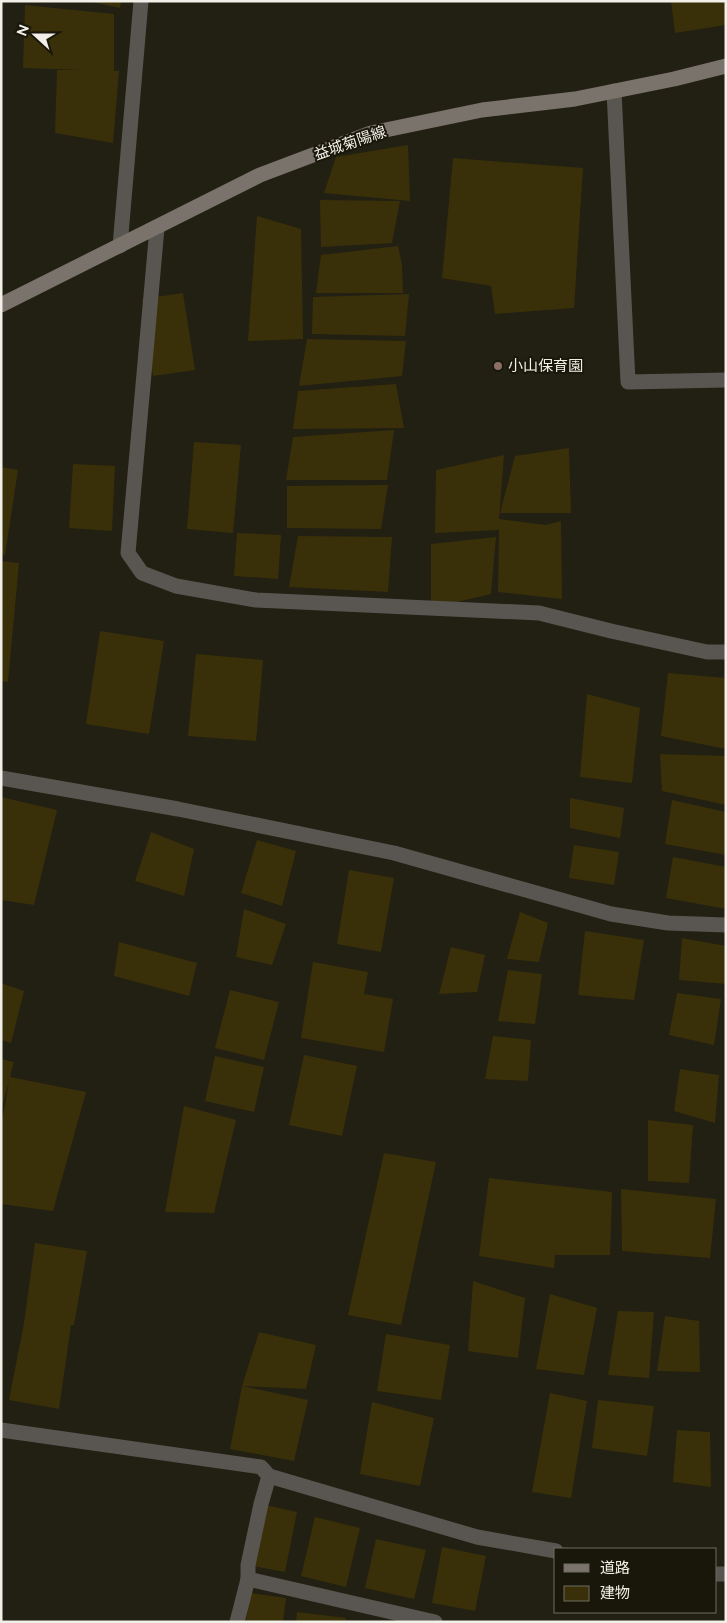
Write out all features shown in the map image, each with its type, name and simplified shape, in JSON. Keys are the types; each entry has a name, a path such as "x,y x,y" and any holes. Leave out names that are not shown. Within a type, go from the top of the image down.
{"main road":[{"name":"益城菊陽線","path":"1,305 260,175 372,133 482,110 575,99 726,66"}],"street":[{"path":"120,246 140,1"},
{"path":"614,91 628,382 726,380"},
{"path":"157,228 128,553 142,572 176,586 256,600 539,613 707,652 726,652"},
{"path":"1,778 178,809 394,853 611,914 668,922 726,925"},
{"path":"1,1430 261,1467 269,1476 477,1537 554,1551"},
{"path":"238,1622 248,1580 248,1565 260,1504 269,1476"},
{"path":"248,1580 435,1622"}],"building":[{"path":"88,1 121,1 120,8"},
{"path":"671,1 726,1 726,25 675,33"},
{"path":"25,5 114,14 114,71 119,71 113,143 55,133 57,70 82,70 23,68"},
{"path":"408,145 410,201 324,193 336,157"},
{"path":"453,158 583,168 574,308 495,314 491,286 442,278"},
{"path":"320,200 400,201 392,243 321,247"},
{"path":"257,216 301,229 303,339 248,341"},
{"path":"398,246 402,265 403,293 316,293 321,255"},
{"path":"183,293 195,370 153,376 142,299"},
{"path":"409,294 405,336 312,334 313,297"},
{"path":"307,339 406,341 402,376 299,386"},
{"path":"396,384 404,428 293,429 298,391"},
{"path":"394,430 387,480 286,480 293,437"},
{"path":"194,442 241,445 233,533 187,529"},
{"path":"569,448 571,513 500,513 515,456"},
{"path":"504,455 499,519 546,525 561,521 562,599 498,592 499,530 435,533 436,470"},
{"path":"73,464 115,466 112,531 69,528"},
{"path":"1,467 18,470 5,555 1,554"},
{"path":"388,485 381,529 287,528 287,486"},
{"path":"237,533 281,535 278,579 234,576"},
{"path":"298,536 392,537 388,592 289,587"},
{"path":"496,537 491,594 431,608 431,544"},
{"path":"1,561 19,563 8,682 1,681"},
{"path":"100,631 164,641 149,734 86,724"},
{"path":"196,654 263,660 256,741 188,736"},
{"path":"668,673 726,678 726,749 661,736"},
{"path":"587,694 640,708 632,783 580,777"},
{"path":"660,754 726,756 726,805 662,791"},
{"path":"1,797 57,810 34,905 1,900"},
{"path":"570,798 624,808 620,838 570,828"},
{"path":"672,800 726,812 726,855 665,844"},
{"path":"151,832 194,849 184,896 135,881"},
{"path":"257,840 296,851 282,906 241,893"},
{"path":"574,845 619,852 614,885 569,878"},
{"path":"673,857 726,867 726,909 666,898"},
{"path":"349,870 394,878 381,952 337,944"},
{"path":"244,909 286,924 272,965 236,957"},
{"path":"520,912 548,923 539,962 507,959"},
{"path":"585,931 644,940 634,1000 578,995"},
{"path":"682,938 726,946 726,984 679,980"},
{"path":"119,942 197,963 189,996 114,976"},
{"path":"451,947 485,955 477,992 439,994"},
{"path":"313,962 368,972 364,994 393,999 384,1052 301,1038"},
{"path":"508,970 542,974 535,1024 498,1021"},
{"path":"1,983 24,991 11,1043 1,1040"},
{"path":"230,990 279,1002 264,1060 215,1048"},
{"path":"677,993 721,999 714,1045 669,1035"},
{"path":"493,1036 531,1040 528,1081 485,1079"},
{"path":"304,1055 357,1066 342,1136 289,1125"},
{"path":"215,1056 264,1067 254,1112 205,1101"},
{"path":"1,1059 14,1062 10,1077 86,1092 53,1211 1,1204 1,1128 9,1082 1,1110"},
{"path":"680,1069 719,1075 715,1123 674,1111"},
{"path":"184,1106 236,1120 214,1213 165,1212"},
{"path":"648,1120 693,1125 689,1183 648,1181"},
{"path":"384,1153 436,1162 401,1325 348,1315"},
{"path":"489,1178 612,1192 610,1255 555,1255 554,1268 479,1256"},
{"path":"621,1189 716,1199 710,1258 622,1251"},
{"path":"35,1243 87,1251 74,1325 71,1325 59,1409 9,1400 24,1323"},
{"path":"473,1281 525,1298 518,1358 468,1351"},
{"path":"550,1294 597,1308 584,1375 536,1369"},
{"path":"618,1311 654,1312 649,1378 608,1375"},
{"path":"665,1316 699,1321 700,1372 657,1371"},
{"path":"259,1332 316,1345 306,1389 242,1386"},
{"path":"386,1334 450,1345 441,1400 377,1391"},
{"path":"242,1386 308,1400 294,1461 230,1449"},
{"path":"550,1393 587,1401 571,1498 532,1492"},
{"path":"598,1400 654,1406 647,1456 592,1448"},
{"path":"372,1402 434,1418 420,1486 360,1474"},
{"path":"677,1430 710,1432 711,1487 673,1482"},
{"path":"261,1504 297,1512 285,1572 248,1565"},
{"path":"315,1517 360,1528 346,1587 301,1576"},
{"path":"376,1539 426,1550 414,1599 365,1588"},
{"path":"442,1547 486,1556 475,1611 432,1603"},
{"path":"250,1593 286,1598 283,1622 246,1622"},
{"path":"297,1612 346,1618 346,1622 296,1622"}],"place":[{"name":"小山保育園","path":"498,366"}]}
